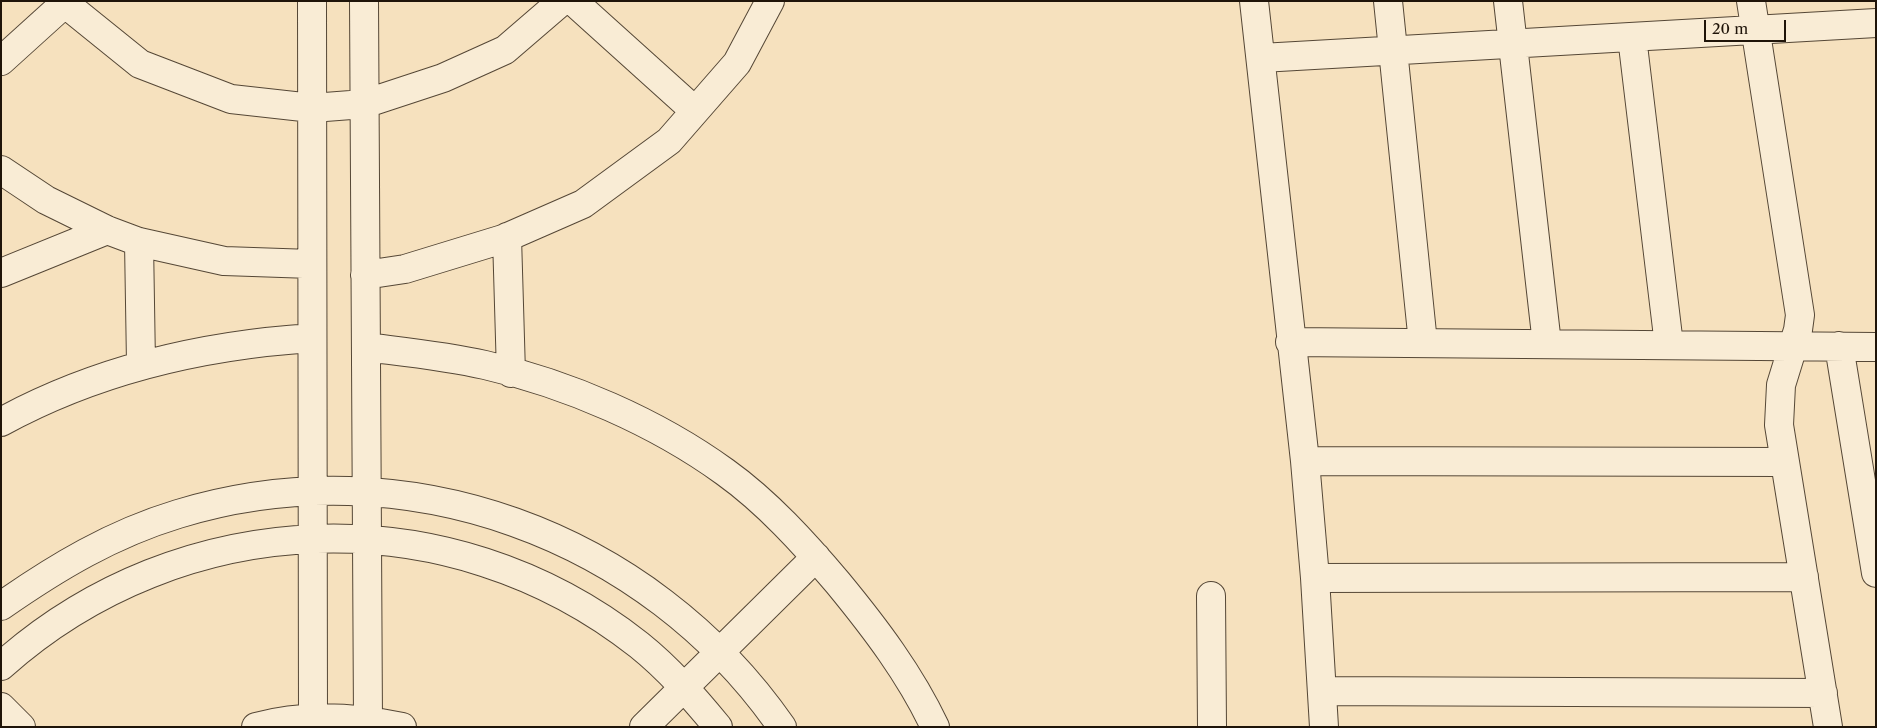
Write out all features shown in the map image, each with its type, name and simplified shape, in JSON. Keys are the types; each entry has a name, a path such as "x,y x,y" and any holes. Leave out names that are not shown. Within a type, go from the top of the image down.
{"street":[{"path":"312,1 313,718"},
{"path":"364,1 368,720"},
{"path":"1,61 63,3 140,64 231,99 312,108 364,104 443,78 505,50 562,1"},
{"path":"573,1 695,112"},
{"path":"365,275 404,268 507,237 583,204 669,141 737,63 770,1"},
{"path":"1254,1 1290,342 1305,462 1315,578 1324,727"},
{"path":"1388,1 1424,343"},
{"path":"1508,1 1548,344"},
{"path":"1751,1 1800,314 1798,330 1786,365 1779,405 1779,425 1828,727"},
{"path":"1261,58 1876,23"},
{"path":"1632,37 1669,345"},
{"path":"1,170 46,200 107,230 139,242 224,260 312,264"},
{"path":"1,273 107,230"},
{"path":"507,237 511,373"},
{"path":"139,242 141,364"},
{"path":"1,422 57,395 141,364 226,346 312,338"},
{"path":"1290,342 1876,347"},
{"path":"1839,346 1867,462 1876,572"},
{"path":"366,347 477,364 578,394 654,428 726,473 801,539 874,626 923,702 935,727"},
{"path":"1305,462 1785,462"},
{"path":"1,606 53,570 113,538 178,514 244,498 312,491 366,491 432,499 496,515 558,538 616,569 670,606 719,650 762,698 782,727"},
{"path":"1,666 26,644 77,608 132,580 190,558 242,546 312,538 366,539 426,546 483,562 539,583 591,612 640,645 684,686 718,727"},
{"path":"644,727 719,650 816,557"},
{"path":"1315,578 1804,577"},
{"path":"1211,596 1212,727"},
{"path":"1322,691 1823,693"},
{"path":"1,707 21,727"},
{"path":"256,727 313,718 368,720 402,727"}]}
